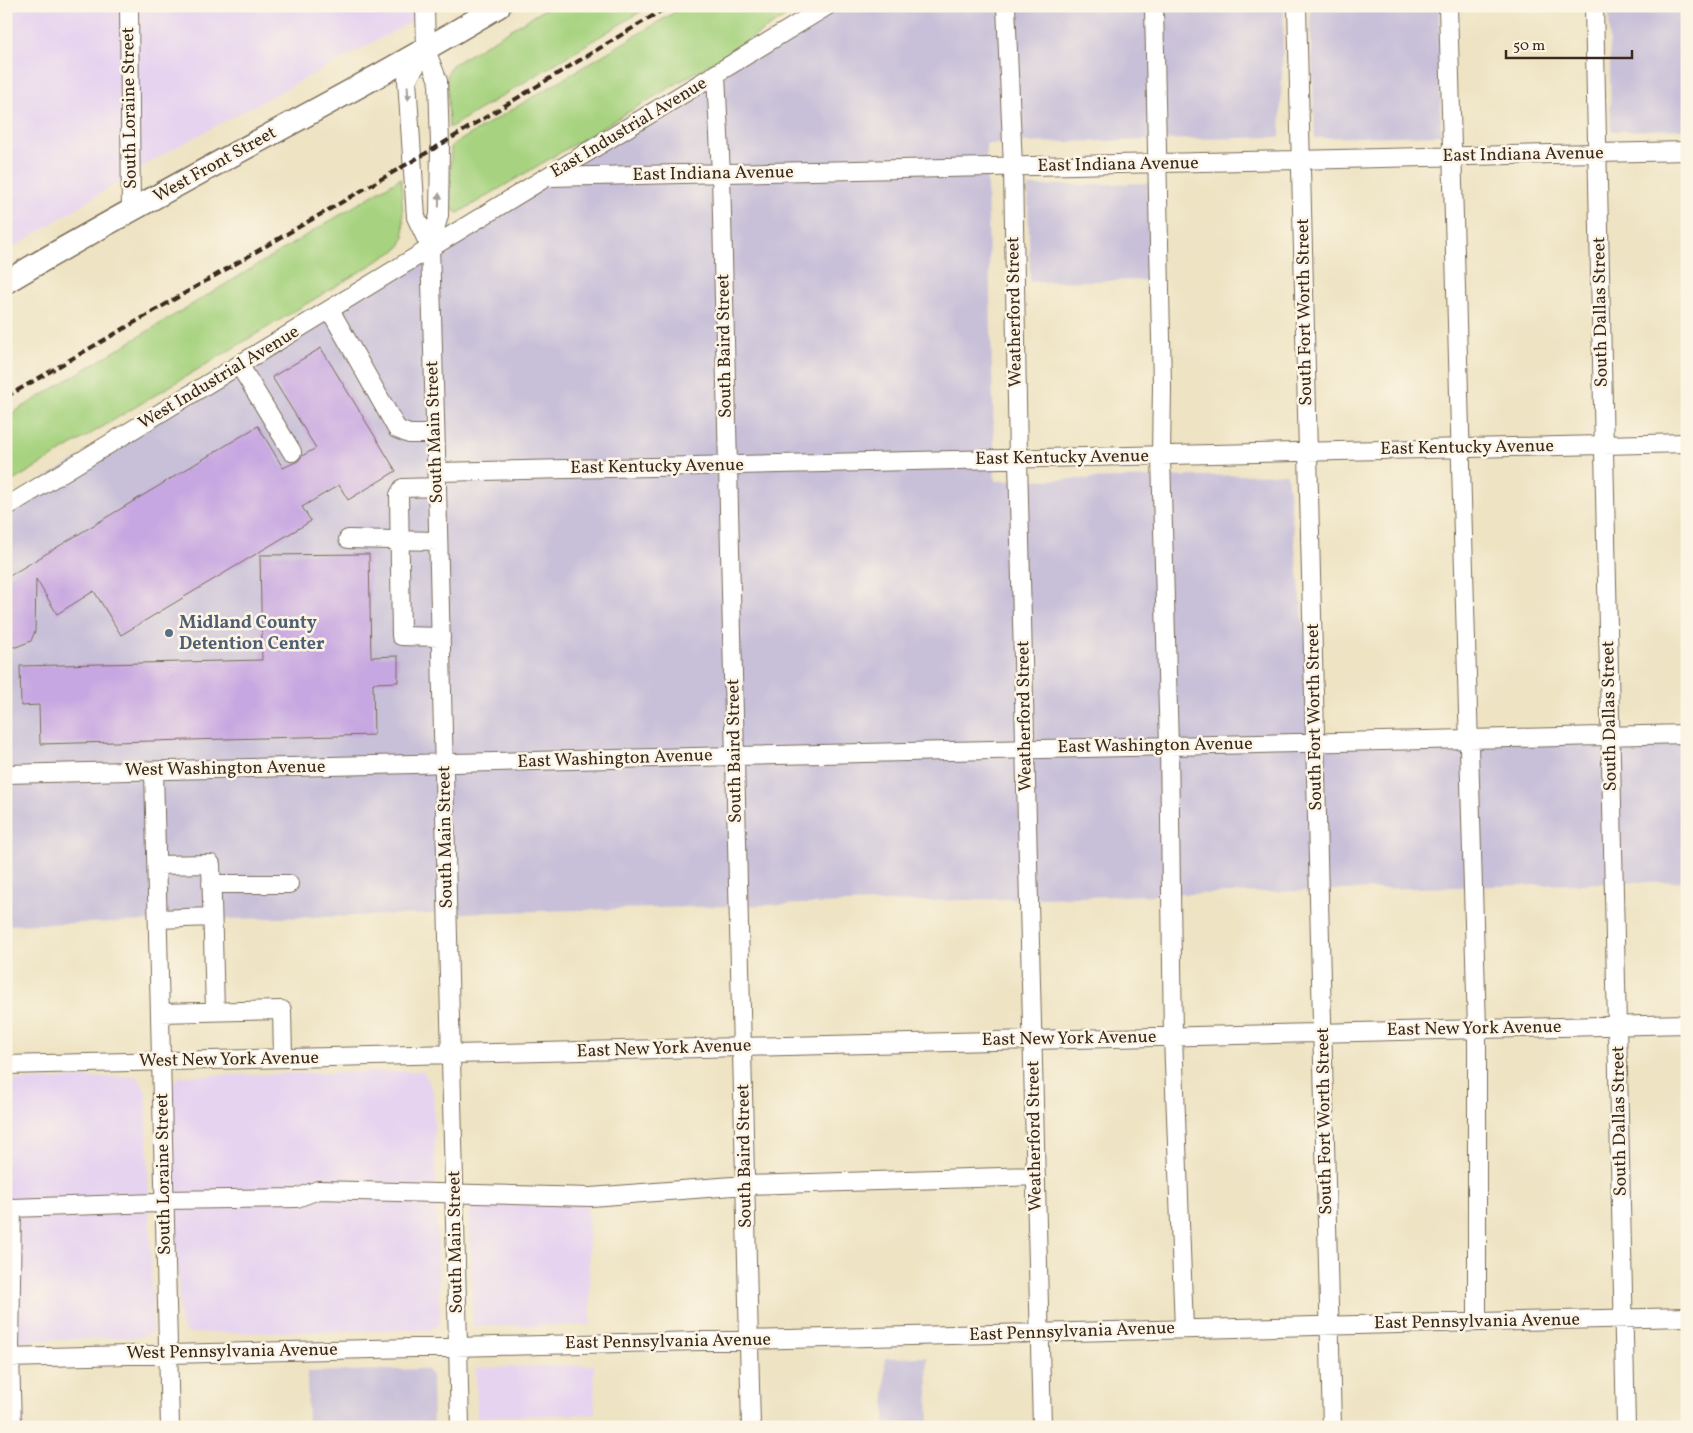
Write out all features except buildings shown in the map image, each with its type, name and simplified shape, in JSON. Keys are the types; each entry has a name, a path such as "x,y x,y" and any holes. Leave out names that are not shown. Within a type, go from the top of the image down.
{"main road":[{"name":"West Front Street","path":"6,282 130,211 426,50 499,6"}],"street":[{"name":"South Loraine Street","path":"129,6 130,211"},
{"name":"South Main Street","path":"425,6 426,50 438,81 440,145 439,215 430,247 460,1427"},
{"name":"East Industrial Avenue","path":"430,247 549,178 828,6"},
{"name":"Weatherford Street","path":"1006,6 1013,167 1018,459 1042,1427"},
{"path":"1154,6 1173,1036 1184,1329"},
{"name":"South Fort Worth Street","path":"1297,6 1332,1427"},
{"path":"1448,6 1476,1029 1476,1322"},
{"name":"South Dallas Street","path":"1594,6 1626,1427"},
{"name":"South Main Street","path":"426,50 407,80 416,217 430,247"},
{"name":"South Baird Street","path":"716,76 721,174 752,1427"},
{"name":"East Indiana Avenue","path":"549,178 1687,151"},
{"name":"West Industrial Avenue","path":"6,507 240,366 430,247"},
{"path":"330,310 398,429 409,434 435,434"},
{"path":"240,366 292,452"},
{"name":"East Kentucky Avenue","path":"399,540 399,495 403,488 437,479 728,466 1687,443"},
{"path":"348,539 438,541"},
{"path":"399,540 401,636 441,637"},
{"name":"East Washington Avenue","path":"444,763 1687,734"},
{"name":"West Washington Avenue","path":"6,774 444,763"},
{"name":"South Loraine Street","path":"154,771 170,1427"},
{"path":"157,865 211,864 215,1011"},
{"path":"211,884 289,884"},
{"path":"158,919 212,917"},
{"path":"160,1013 282,1010 283,1058"},
{"name":"East New York Avenue","path":"451,1054 1687,1024"},
{"name":"West New York Avenue","path":"6,1065 451,1054"},
{"path":"12,1427 8,1358 9,1207 156,1203 165,1200 298,1198 318,1190 590,1197 746,1185 1036,1176"},
{"name":"East Pennsylvania Avenue","path":"458,1348 1687,1317"},
{"name":"West Pennsylvania Avenue","path":"8,1358 458,1348"}],"shaded area":[{"path":"6,6 442,6 167,152 6,252"},
{"path":"827,6 1284,6 1280,137 986,144 995,481 1287,474 1317,743 1687,734 1687,881 6,925 6,502"},
{"path":"1310,6 1439,6 1441,135 1315,138"},
{"path":"1609,6 1687,6 1687,129 1611,131"},
{"path":"1150,183 1153,280 1030,282 1028,186"},
{"path":"423,1071 433,1091 440,1324 429,1330 186,1333 180,1322 171,1086 180,1076"},
{"path":"136,1076 146,1090 153,1332 140,1337 6,1341 6,1081"},
{"path":"587,1202 591,1325 473,1326 469,1205"},
{"path":"927,1357 929,1427 885,1427 885,1358"},
{"path":"594,1365 595,1414 477,1417 476,1368"},
{"path":"426,1369 432,1376 433,1427 308,1427 307,1372"},
{"path":"6,1379 23,1380 25,1427 6,1427"}],"green space":[{"path":"550,6 650,6 449,128 447,74 452,65"},
{"path":"685,6 802,6 723,56 458,213 450,208 451,146"},
{"path":"401,178 404,238 399,248 6,485 6,417"}],"railway":[{"path":"6,397 440,145 669,6"}],"place":[{"name":"Midland County Detention Center","path":"169,633"}]}
